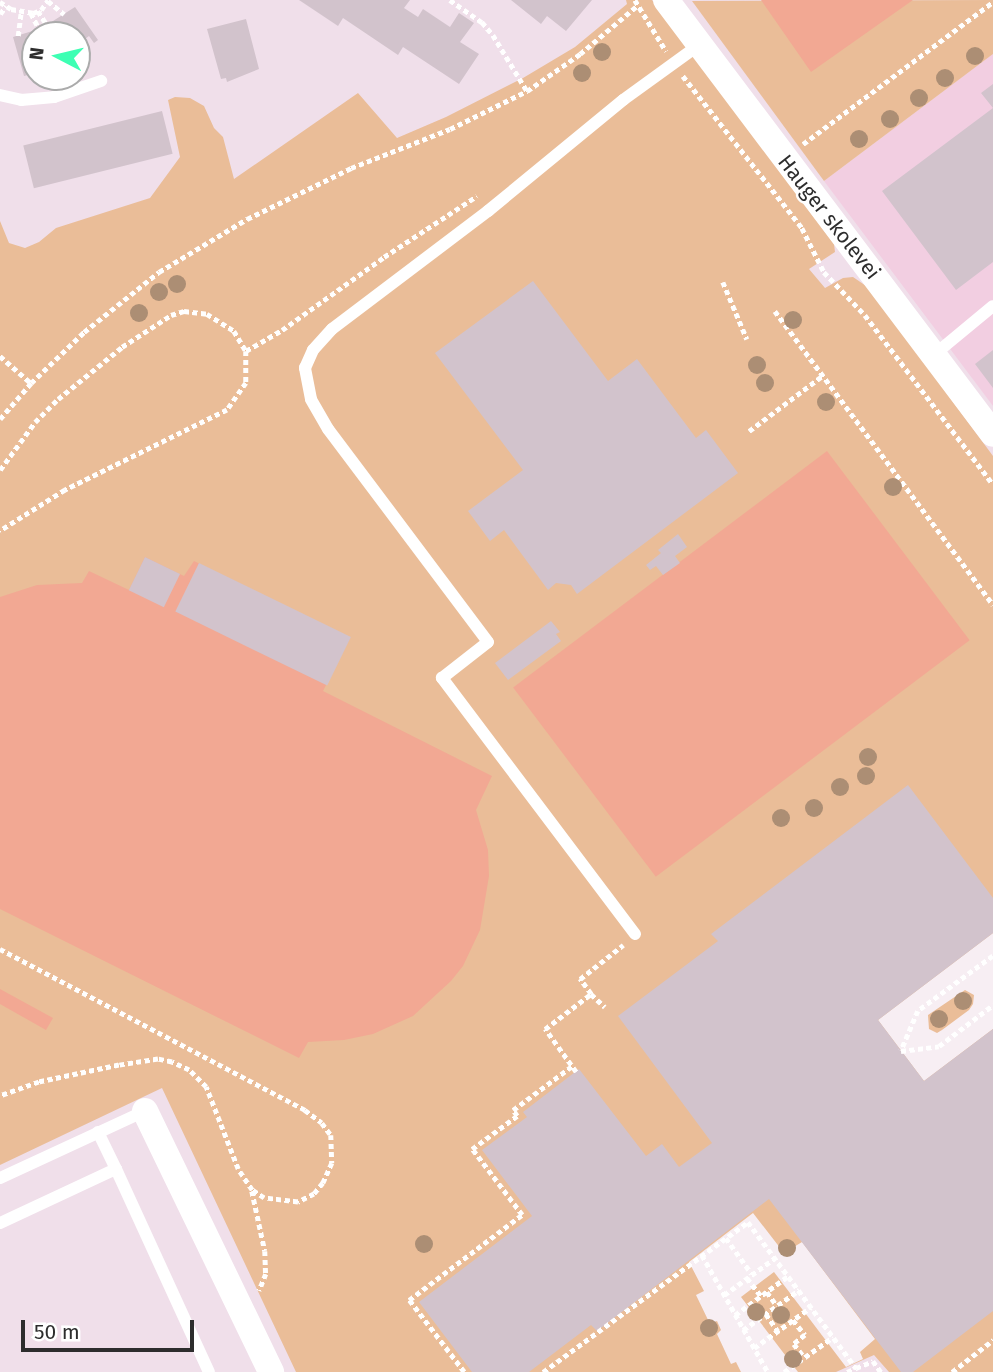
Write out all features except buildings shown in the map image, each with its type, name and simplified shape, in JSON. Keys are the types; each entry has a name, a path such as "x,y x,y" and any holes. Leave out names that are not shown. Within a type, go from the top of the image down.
{"street":[{"name":"Hauger skolevei","path":"674,4 699,45 783,159 935,354 993,434"},
{"path":"145,1111 271,1372"}],"lane":[{"path":"635,934 442,678 488,642 328,429 311,399 305,368 313,350 332,329 488,211 623,100 699,45"},
{"path":"0,95 21,100 54,97 101,81"},
{"path":"935,354 993,306"},
{"path":"0,1178 145,1111"},
{"path":"98,1132 209,1372"},
{"path":"0,1223 116,1169"}],"path":[{"path":"450,0 482,22 493,35 527,91"},
{"path":"0,2 31,13 38,11 48,1 64,15"},
{"path":"783,159 993,2"},
{"path":"0,419 30,383 84,332 159,272 247,219 351,168 450,130 527,91 580,54 637,3 674,64 802,228 824,272 865,315 993,484"},
{"path":"0,14 6,6"},
{"path":"18,36 21,11"},
{"path":"38,11 44,21"},
{"path":"31,13 35,21"},
{"path":"246,351 282,330 384,257 478,195"},
{"path":"723,282 747,339"},
{"path":"0,470 35,422 58,399 94,368 171,315 184,311 207,314 234,331 246,351 246,383 227,410 65,490 0,531"},
{"path":"775,311 993,605"},
{"path":"0,356 30,383"},
{"path":"749,431 822,376"},
{"path":"604,1007 580,979 635,934"},
{"path":"0,949 305,1110 322,1123 331,1135 332,1163 323,1183 314,1194 298,1202 283,1202 264,1198 251,1190"},
{"path":"993,956 918,1011 901,1051 939,1046 993,1005"},
{"path":"576,1072 545,1029 592,994"},
{"path":"0,1096 39,1082 119,1065 158,1059 178,1064 205,1087 238,1169 251,1190 265,1251 266,1274 257,1295"},
{"path":"464,1372 409,1300 522,1215 472,1149 517,1116 513,1110 572,1066"},
{"path":"543,1372 726,1238 738,1226 748,1222 856,1368"},
{"path":"726,1238 761,1296"},
{"path":"702,1255 768,1372"},
{"path":"724,1295 775,1258"},
{"path":"735,1315 788,1276"},
{"path":"743,1330 799,1290"},
{"path":"767,1292 776,1306"},
{"path":"754,1348 811,1307"},
{"path":"766,1314 778,1331"},
{"path":"793,1320 805,1335 794,1344 804,1357"},
{"path":"784,1372 833,1337"},
{"path":"951,1372 993,1340"},
{"path":"847,1372 873,1361 881,1372"}],"shaded area":[{"path":"626,0 652,0 834,244 835,252 809,269 825,288 843,278 853,277 869,288 993,456 993,1372 889,1372 874,1355 836,1372 296,1372 162,1088 0,1165 0,221 9,243 25,248 39,242 56,228 150,198 180,157 168,100 175,97 190,98 204,106 214,128 223,137 234,179 358,93 397,138 446,117 523,78 575,47 627,4"},
{"path":"761,0 913,0 811,72"},
{"path":"993,0 993,54 824,181 692,1"},
{"path":"993,54 993,406 824,181"},
{"path":"827,451 970,640 656,877 513,688"},
{"path":"145,557 184,576 194,561 350,638 323,691 492,776 476,810 488,850 489,876 480,930 463,966 451,981 413,1016 373,1034 344,1040 308,1042 299,1058 0,909 0,597 37,585 82,583 89,571 129,590"},
{"path":"993,933 993,1029 924,1081 878,1020","holes":["965,990 974,995 969,1010 937,1033 929,1029 928,1015"]},
{"path":"0,989 53,1018 46,1030 0,1004"},
{"path":"753,1213 784,1253 802,1242 875,1339 860,1352 863,1359 846,1367 774,1272 741,1297 798,1372 741,1372 736,1362 731,1364 717,1334 721,1330 717,1321 710,1324 696,1295 704,1291 689,1262"}]}
